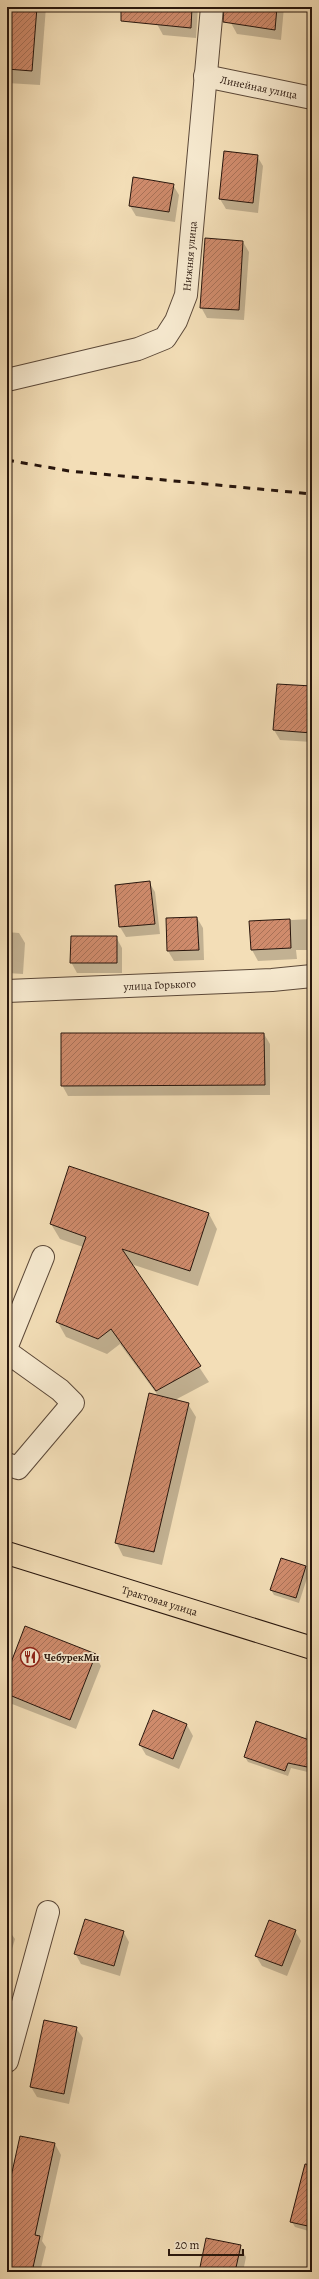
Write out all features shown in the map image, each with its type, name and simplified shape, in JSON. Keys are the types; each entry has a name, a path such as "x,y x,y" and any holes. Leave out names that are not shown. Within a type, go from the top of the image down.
{"highway":[{"name":"Трактовая улица","path":"7,1553 312,1648"}],"street":[{"name":"Нижняя улица","path":"7,380 138,350 165,338 176,321 186,295 212,7"},
{"name":"Линейная улица","path":"205,76 312,98"},
{"name":"улица Горького","path":"7,991 272,980 312,976"},
{"path":"7,1346 42,1257"},
{"path":"7,1352 60,1390 73,1403 18,1468 7,1464"},
{"path":"7,2061 48,1912"}],"building":[{"path":"7,7 37,7 32,71 7,69"},
{"path":"121,7 192,7 191,28 121,21"},
{"path":"224,7 277,7 275,30 223,22"},
{"path":"224,151 258,155 253,203 219,199"},
{"path":"133,177 174,184 169,212 129,206"},
{"path":"205,238 243,241 239,310 200,308"},
{"path":"277,684 312,686 312,733 273,730"},
{"path":"150,881 155,924 119,927 115,885"},
{"path":"197,917 199,950 167,951 166,918"},
{"path":"290,919 291,948 251,950 249,921"},
{"path":"71,936 117,936 117,963 70,963"},
{"path":"61,1033 264,1033 265,1085 61,1086"},
{"path":"69,1166 209,1213 190,1271 122,1249 201,1366 156,1391 111,1329 98,1339 56,1322 86,1237 50,1224"},
{"path":"149,1393 189,1403 154,1552 115,1543"},
{"path":"281,1558 306,1566 296,1598 270,1590"},
{"path":"25,1626 96,1654 70,1720 7,1694 7,1673"},
{"path":"153,1710 187,1724 173,1759 139,1745"},
{"path":"256,1721 312,1741 312,1768 288,1763 285,1771 244,1757"},
{"path":"85,1919 124,1931 114,1966 74,1954"},
{"path":"269,1920 296,1930 282,1966 255,1956"},
{"path":"44,2020 77,2027 64,2094 30,2087"},
{"path":"20,2136 55,2143 35,2235 40,2236 32,2272 7,2272 7,2195"},
{"path":"305,2164 312,2165 312,2227 290,2222"},
{"path":"206,2238 241,2245 235,2272 199,2272"}],"railway":[{"path":"7,460 69,471 312,494"}],"place":[{"name":"ЧебурекМи","path":"30,1657"}]}
